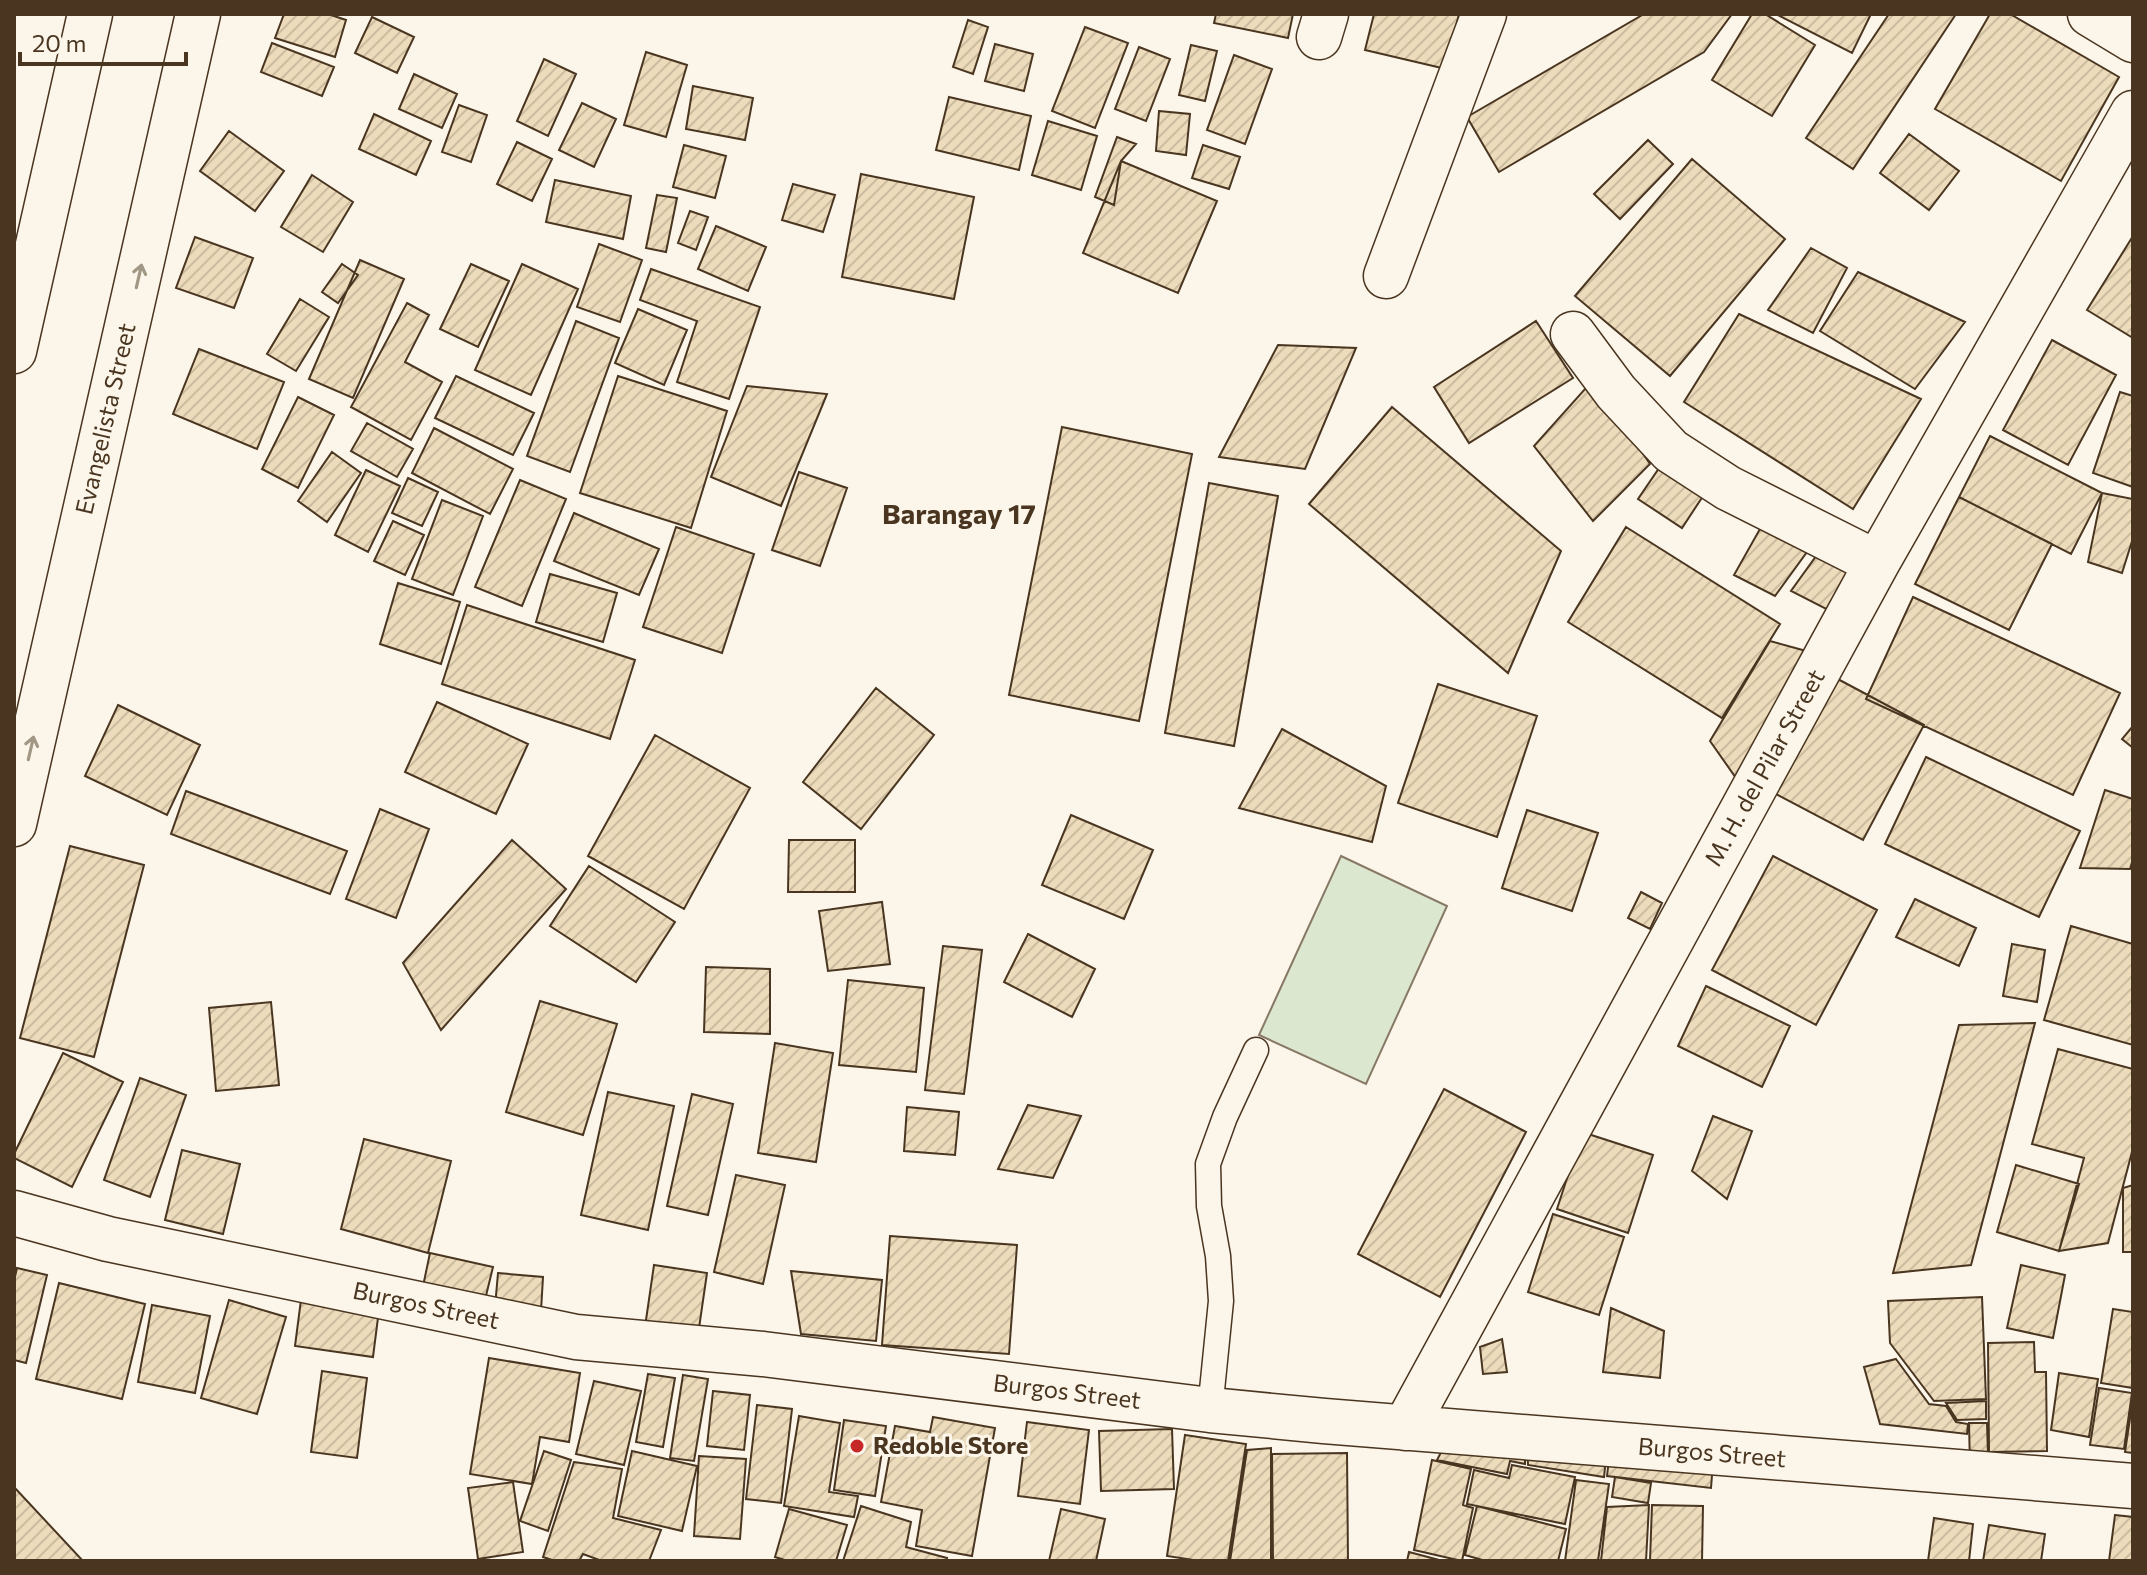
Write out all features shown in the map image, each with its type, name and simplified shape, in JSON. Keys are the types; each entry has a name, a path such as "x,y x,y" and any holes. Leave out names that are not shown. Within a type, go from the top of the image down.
{"main road":[{"name":"Evangelista Street","path":"14,824 198,14"},
{"path":"1386,276 1484,14"},
{"path":"2090,14 2133,40"},
{"path":"14,351 86,33"},
{"name":"M. H. del Pilar Street","path":"1405,1428 1877,563 2133,113"},
{"path":"1573,334 1616,392 1671,451 1728,488 1877,563"},
{"name":"Burgos Street","path":"14,1213 108,1239 576,1337 763,1354 1210,1410 2133,1486"}],"lane":[{"path":"1210,1410 1221,1301 1218,1256 1209,1206 1208,1164 1225,1117 1256,1050"}],"green space":[{"path":"1341,856 1447,906 1366,1084 1259,1035"}],"building":[{"path":"284,14 328,14 346,20 335,57 275,38"},
{"path":"1216,14 1293,14 1288,38 1214,23"},
{"path":"1374,14 1459,14 1446,69 1365,50"},
{"path":"1644,14 1732,14 1704,52 1499,172 1467,117"},
{"path":"1752,14 1765,14 1815,45 1772,116 1712,80"},
{"path":"1776,14 1871,14 1852,53"},
{"path":"1889,14 1956,14 1853,169 1806,138"},
{"path":"1990,14 2010,14 2119,77 2061,181 1935,109"},
{"path":"372,17 414,37 397,73 355,53"},
{"path":"968,20 988,27 973,74 953,67"},
{"path":"1085,27 1128,43 1095,128 1052,111"},
{"path":"272,43 334,67 322,96 261,72"},
{"path":"995,44 1033,54 1024,91 985,81"},
{"path":"1191,45 1217,51 1205,101 1179,95"},
{"path":"1139,47 1170,59 1146,121 1115,109"},
{"path":"646,52 687,65 666,137 624,125"},
{"path":"1234,55 1272,69 1245,144 1207,130"},
{"path":"544,59 576,74 548,136 517,121"},
{"path":"414,74 457,94 442,128 399,109"},
{"path":"693,86 753,98 745,140 686,129"},
{"path":"949,97 1031,116 1019,170 936,150"},
{"path":"582,103 616,119 594,167 559,150"},
{"path":"459,105 487,115 471,162 442,152"},
{"path":"1159,111 1190,114 1186,155 1156,151"},
{"path":"374,114 431,141 416,175 359,149"},
{"path":"1048,121 1097,136 1081,190 1032,175"},
{"path":"229,131 284,171 255,211 200,171"},
{"path":"1909,134 1959,171 1929,210 1880,173"},
{"path":"1117,137 1136,144 1121,161 1114,205 1095,197"},
{"path":"1648,140 1673,164 1620,219 1594,194"},
{"path":"517,142 552,159 532,201 497,184"},
{"path":"684,145 726,156 715,198 673,187"},
{"path":"1203,145 1240,157 1229,189 1192,178"},
{"path":"1692,159 1785,239 1670,376 1575,296"},
{"path":"1121,161 1217,201 1178,293 1083,253"},
{"path":"861,174 974,197 954,299 842,277"},
{"path":"312,175 353,202 323,252 281,227"},
{"path":"555,180 631,196 623,239 546,222"},
{"path":"793,184 835,195 823,232 782,220"},
{"path":"657,195 677,198 666,252 646,248"},
{"path":"690,211 708,217 696,250 678,243"},
{"path":"716,226 766,247 748,291 698,269"},
{"path":"2133,236 2133,338 2087,310"},
{"path":"195,237 253,258 234,308 176,288"},
{"path":"599,244 642,260 620,322 577,307"},
{"path":"1811,248 1847,268 1813,333 1768,310"},
{"path":"360,260 404,279 353,398 309,379"},
{"path":"342,264 358,275 338,303 322,292"},
{"path":"471,264 509,281 478,347 440,329"},
{"path":"522,264 578,289 531,395 475,370"},
{"path":"651,269 760,307 729,399 677,382 697,321 640,300"},
{"path":"1858,272 1965,322 1915,389 1820,331"},
{"path":"300,299 329,317 296,371 267,354"},
{"path":"407,303 429,315 405,362 442,382 411,440 351,407"},
{"path":"638,309 687,330 664,385 615,363"},
{"path":"1739,314 1921,399 1853,509 1684,402"},
{"path":"576,321 619,338 570,472 527,456"},
{"path":"1536,321 1573,378 1469,443 1434,387"},
{"path":"2052,340 2116,375 2068,465 2003,430"},
{"path":"1278,345 1356,348 1305,469 1219,457"},
{"path":"199,349 284,382 257,449 173,414"},
{"path":"456,376 534,413 513,455 435,418"},
{"path":"618,376 727,411 691,528 580,493"},
{"path":"1593,380 1650,464 1593,521 1534,446"},
{"path":"747,386 827,394 781,506 711,477"},
{"path":"2120,392 2133,396 2133,487 2093,473"},
{"path":"298,397 334,415 298,488 262,469"},
{"path":"1392,407 1561,551 1508,673 1309,504"},
{"path":"367,423 413,449 397,477 351,451"},
{"path":"1062,427 1192,454 1139,721 1009,695"},
{"path":"434,428 513,469 490,514 412,473"},
{"path":"1990,436 2102,493 2071,554 1959,497"},
{"path":"332,452 361,473 327,522 298,501"},
{"path":"1666,458 1709,487 1682,528 1638,499"},
{"path":"366,470 400,486 368,552 335,535"},
{"path":"799,472 847,488 820,566 772,550"},
{"path":"408,478 438,492 422,526 392,513"},
{"path":"520,480 566,499 522,606 475,587"},
{"path":"1209,483 1278,496 1234,746 1165,733"},
{"path":"2102,493 2133,499 2133,538 2122,573 2088,562"},
{"path":"1959,497 2052,544 2009,630 1915,584"},
{"path":"442,500 483,516 453,595 412,579"},
{"path":"574,513 659,549 639,595 554,561"},
{"path":"1765,520 1812,545 1775,596 1734,575"},
{"path":"393,521 424,535 405,575 374,561"},
{"path":"676,527 754,554 722,653 643,627"},
{"path":"1626,527 1780,624 1722,718 1568,622"},
{"path":"1824,545 1862,568 1836,614 1791,591"},
{"path":"550,574 617,593 603,642 536,622"},
{"path":"398,583 460,602 441,664 380,644"},
{"path":"1913,597 2120,693 2073,795 1866,699"},
{"path":"467,605 635,660 610,739 442,684"},
{"path":"1770,641 1817,654 1743,788 1710,741"},
{"path":"1834,677 1924,725 1863,840 1774,793"},
{"path":"1438,684 1537,716 1497,837 1398,803"},
{"path":"876,688 934,735 861,829 803,782"},
{"path":"437,702 528,744 496,814 405,772"},
{"path":"118,705 200,745 167,815 85,776"},
{"path":"2133,726 2133,748 2122,739"},
{"path":"1282,729 1386,786 1372,842 1239,808"},
{"path":"655,735 750,788 684,909 588,856"},
{"path":"1926,757 2080,831 2039,917 1885,844"},
{"path":"2105,790 2133,799 2133,859 2130,869 2080,868"},
{"path":"186,791 347,851 330,894 171,834"},
{"path":"380,809 429,829 396,918 346,899"},
{"path":"1527,810 1598,833 1572,911 1502,888"},
{"path":"1071,815 1153,850 1124,919 1042,885"},
{"path":"512,840 566,889 441,1030 403,963"},
{"path":"789,840 855,840 855,892 788,892"},
{"path":"70,846 144,865 94,1057 20,1038"},
{"path":"1773,856 1877,910 1816,1025 1712,970"},
{"path":"589,866 675,922 636,982 550,926"},
{"path":"1641,892 1662,903 1650,929 1628,918"},
{"path":"1915,899 1976,928 1959,966 1896,937"},
{"path":"882,902 890,964 828,971 819,911"},
{"path":"2071,926 2133,944 2133,1045 2044,1020"},
{"path":"1028,934 1095,969 1072,1017 1004,982"},
{"path":"2012,944 2045,950 2037,1002 2003,996"},
{"path":"943,946 982,950 964,1094 925,1090"},
{"path":"706,967 770,969 770,1034 704,1032"},
{"path":"848,980 924,988 916,1072 839,1065"},
{"path":"1706,986 1790,1026 1762,1087 1678,1046"},
{"path":"540,1001 617,1024 583,1135 506,1112"},
{"path":"271,1002 279,1085 216,1091 209,1008"},
{"path":"2035,1023 1971,1265 1893,1273 1959,1025"},
{"path":"775,1043 833,1053 816,1162 758,1153"},
{"path":"2058,1049 2133,1069 2133,1148 2108,1243 2059,1251 2084,1158 2032,1144"},
{"path":"63,1053 123,1082 72,1187 14,1158"},
{"path":"140,1078 186,1095 150,1197 104,1180"},
{"path":"1444,1089 1526,1132 1440,1297 1358,1254"},
{"path":"608,1092 674,1106 648,1230 581,1215"},
{"path":"692,1094 733,1104 708,1215 667,1206"},
{"path":"1028,1105 1081,1116 1053,1178 998,1169"},
{"path":"907,1107 959,1112 955,1155 904,1151"},
{"path":"1713,1116 1752,1131 1727,1199 1692,1171"},
{"path":"1582,1132 1653,1155 1628,1233 1557,1209"},
{"path":"364,1139 451,1161 428,1253 341,1229"},
{"path":"182,1150 240,1164 223,1234 165,1220"},
{"path":"2016,1165 2079,1184 2059,1251 1997,1232"},
{"path":"736,1175 785,1185 763,1284 714,1272"},
{"path":"2133,1185 2133,1252 2123,1252 2123,1188"},
{"path":"1553,1214 1624,1237 1599,1315 1528,1292"},
{"path":"890,1236 1017,1245 1009,1354 882,1345"},
{"path":"430,1253 493,1267 484,1304 422,1291"},
{"path":"654,1265 707,1273 698,1335 645,1327"},
{"path":"2021,1265 2065,1275 2053,1338 2007,1328"},
{"path":"17,1268 47,1275 26,1363 14,1360 14,1281"},
{"path":"791,1271 882,1280 876,1341 801,1334"},
{"path":"498,1273 543,1277 541,1311 495,1307"},
{"path":"59,1283 145,1304 122,1399 36,1379"},
{"path":"302,1292 380,1302 373,1357 295,1346"},
{"path":"1982,1297 1986,1399 1934,1401 1890,1343 1888,1301"},
{"path":"229,1300 286,1317 257,1414 201,1398"},
{"path":"152,1305 210,1316 195,1393 138,1382"},
{"path":"1611,1308 1664,1331 1660,1378 1603,1372"},
{"path":"2113,1309 2133,1312 2133,1388 2101,1383"},
{"path":"1502,1339 1507,1372 1483,1374 1480,1347"},
{"path":"2034,1342 2035,1372 2046,1372 2047,1451 1989,1452 1988,1343"},
{"path":"489,1358 580,1373 569,1442 540,1437 532,1484 470,1474"},
{"path":"1896,1359 1929,1404 1946,1406 1956,1422 1968,1424 1967,1434 1880,1424 1864,1367"},
{"path":"322,1371 367,1378 357,1458 311,1452"},
{"path":"2059,1373 2098,1379 2089,1437 2051,1430"},
{"path":"648,1374 675,1378 663,1447 636,1442"},
{"path":"683,1375 708,1379 694,1461 670,1458"},
{"path":"594,1381 641,1391 624,1465 576,1454"},
{"path":"2099,1388 2132,1393 2124,1449 2090,1445"},
{"path":"713,1391 750,1395 744,1450 707,1446"},
{"path":"2133,1398 2133,1453 2125,1452"},
{"path":"1986,1401 1986,1419 1957,1420 1946,1403"},
{"path":"757,1405 792,1409 781,1503 746,1499"},
{"path":"799,1416 840,1423 829,1492 858,1496 854,1517 784,1506"},
{"path":"933,1417 995,1428 972,1556 916,1546 922,1510 881,1502 895,1426 930,1432"},
{"path":"844,1420 886,1426 875,1496 834,1490"},
{"path":"1027,1422 1089,1430 1080,1504 1018,1496"},
{"path":"1969,1423 1987,1423 1988,1455 1970,1466"},
{"path":"1172,1429 1174,1489 1101,1491 1099,1431"},
{"path":"1185,1435 1246,1444 1228,1561 1167,1556"},
{"path":"1450,1435 1525,1441 1525,1464 1510,1461 1507,1474 1437,1460"},
{"path":"1527,1444 1607,1448 1604,1477 1528,1465"},
{"path":"1271,1448 1271,1561 1230,1561 1247,1450"},
{"path":"544,1451 571,1460 548,1531 520,1521"},
{"path":"632,1451 697,1466 682,1531 618,1516"},
{"path":"1610,1451 1713,1463 1711,1488 1607,1476"},
{"path":"1347,1453 1348,1561 1273,1561 1272,1454"},
{"path":"699,1456 746,1459 740,1539 694,1536"},
{"path":"1432,1460 1471,1469 1463,1505 1473,1508 1462,1561 1414,1550"},
{"path":"574,1462 622,1469 613,1518 661,1530 649,1561 602,1561 583,1554 579,1561 555,1561 543,1557"},
{"path":"1512,1465 1575,1477 1565,1524 1467,1504 1474,1470 1509,1478"},
{"path":"1615,1477 1651,1483 1648,1503 1612,1497"},
{"path":"1576,1480 1609,1484 1598,1561 1565,1561"},
{"path":"513,1482 523,1552 478,1559 468,1488"},
{"path":"14,1487 83,1561 14,1561"},
{"path":"1649,1505 1646,1561 1601,1561 1607,1507"},
{"path":"1652,1505 1703,1506 1702,1561 1650,1561"},
{"path":"861,1506 911,1522 906,1547 947,1558 946,1561 843,1561"},
{"path":"1477,1506 1566,1529 1558,1561 1486,1561 1465,1555"},
{"path":"789,1509 847,1525 836,1561 788,1561 775,1557"},
{"path":"1061,1509 1105,1519 1096,1561 1049,1561"},
{"path":"2115,1515 2133,1517 2133,1561 2109,1561"},
{"path":"1934,1518 1973,1524 1969,1561 1928,1561"},
{"path":"1989,1525 2045,1534 2041,1561 1983,1561"},
{"path":"1409,1552 1443,1561 1407,1561"}],"place":[{"name":"Redoble Store","path":"857,1446"}],"district":[{"name":"Barangay 17","path":"959,514"}]}
